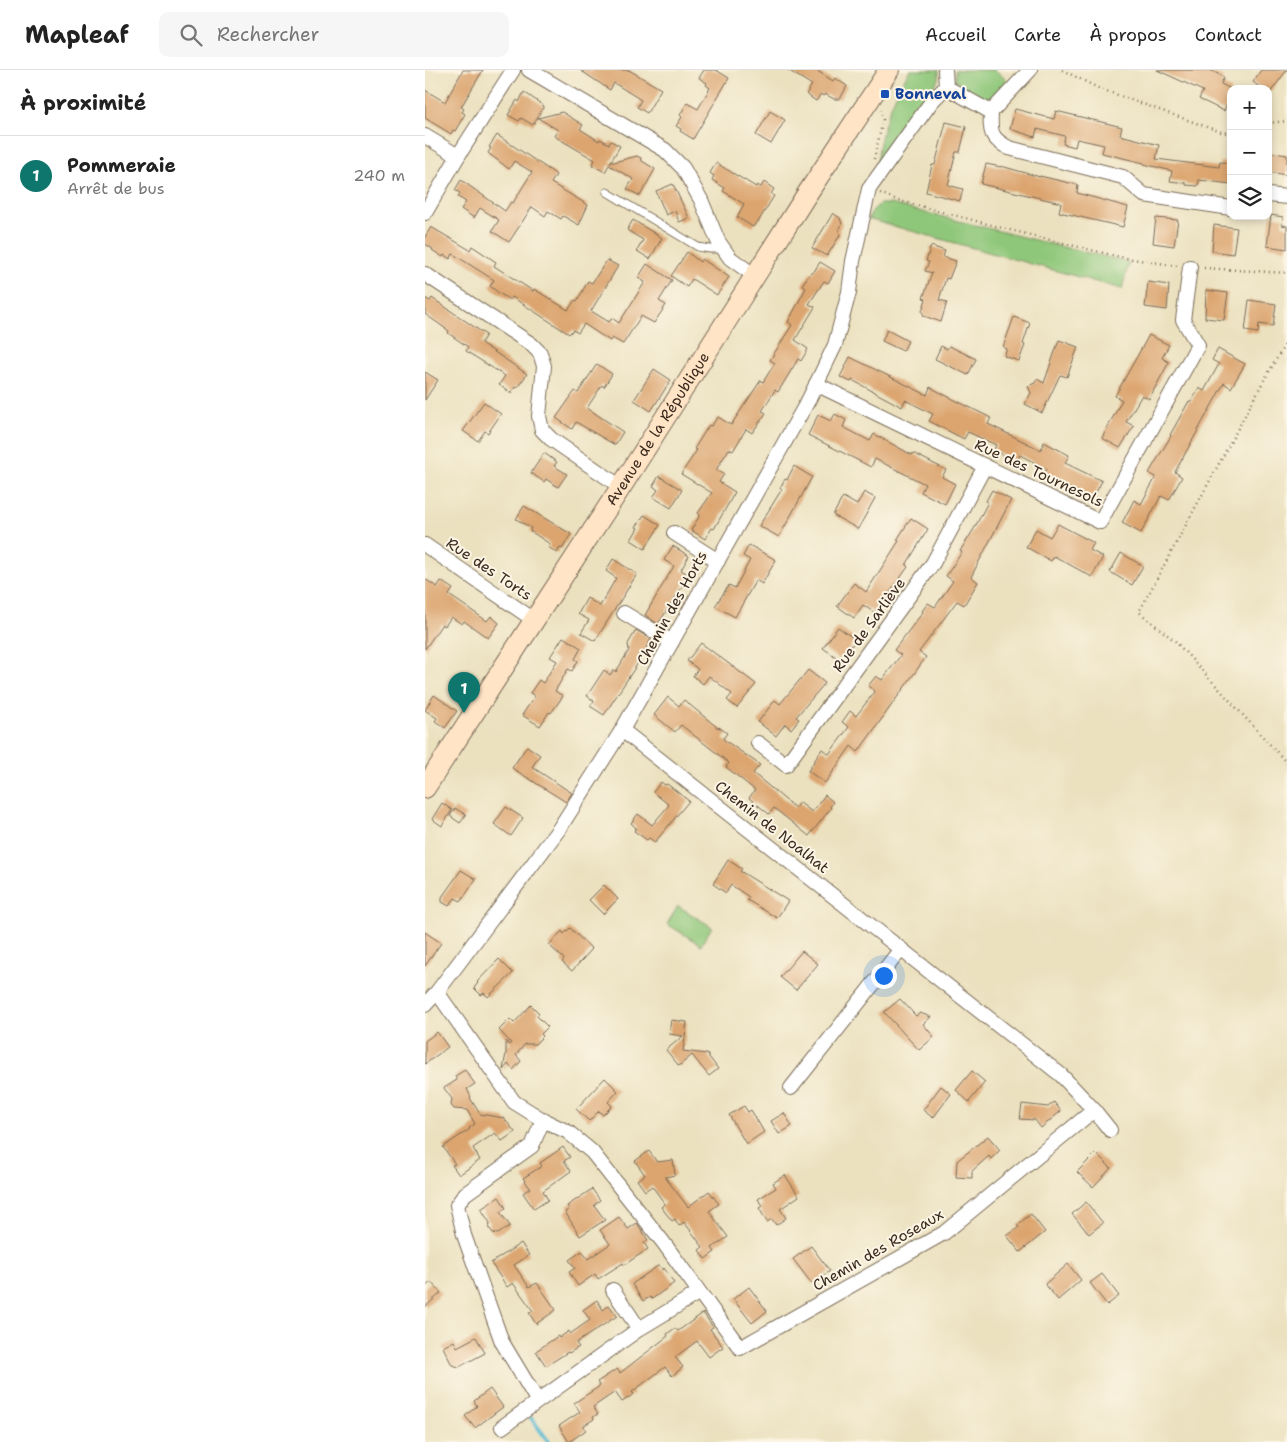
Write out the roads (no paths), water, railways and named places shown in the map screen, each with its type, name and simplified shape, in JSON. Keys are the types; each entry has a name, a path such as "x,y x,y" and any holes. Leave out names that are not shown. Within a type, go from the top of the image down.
{"street":[{"path":"425,213 458,156 513,70"},
{"path":"529,70 665,150 683,168 701,200 718,241 730,258 755,276"},
{"name":"Avenue de la République","path":"425,788 889,70"},
{"path":"945,70 946,87 991,112"},
{"path":"1030,70 991,112 991,129 997,142 1009,148 1123,177 1144,195 1227,207"},
{"name":"Chemin des Horts","path":"425,1004 437,992 559,829 622,730 672,642 816,384 835,345 849,292 853,262 869,189 932,100 946,87"},
{"path":"425,136 458,156"},
{"path":"1272,195 1287,197"},
{"name":"Rue des Tournesols","path":"816,384 1100,522 1198,345 1183,320 1190,267"},
{"path":"425,274 531,344 540,353 544,366 539,416 542,430 551,439 621,487"},
{"name":"Rue de Sarliève","path":"758,743 787,765 933,563 985,466"},
{"path":"674,533 718,561"},
{"name":"Rue des Torts","path":"425,545 534,620"},
{"path":"624,613 672,642"},
{"name":"Chemin de Noalhat","path":"622,730 1061,1075 1110,1130"},
{"path":"791,1088 901,949"},
{"path":"437,992 514,1102 543,1120 568,1132 592,1152 663,1242 698,1293 639,1329 537,1400 502,1427"},
{"name":"Chemin des Roseaux","path":"698,1293 739,1348 944,1233 1094,1110"},
{"path":"537,1400 503,1342 464,1235 457,1204 465,1194 532,1146 543,1120"},
{"path":"613,1290 639,1329"}],"lane":[{"path":"607,192 698,247 709,250 724,249"}],"waterway":[{"path":"531,1418 549,1442"}],"place":[{"name":"Bonneval","path":"885,94"},
{"name":"Pommeraie","path":"464,713"}]}
